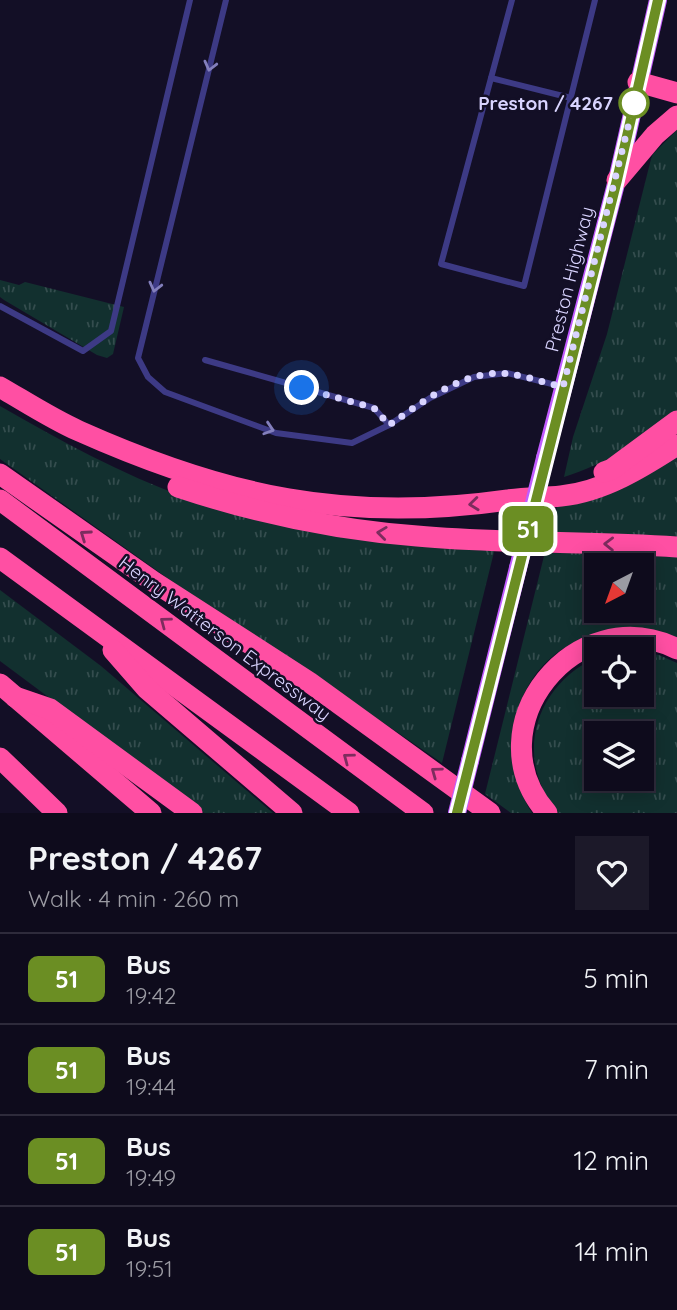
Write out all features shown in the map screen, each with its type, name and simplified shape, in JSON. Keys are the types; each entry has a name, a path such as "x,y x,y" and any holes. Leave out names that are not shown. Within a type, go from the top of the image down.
{"highway":[{"path":"638,82 677,93"},
{"path":"617,180 655,135 677,116"},
{"path":"0,387 78,431 190,476 242,491 297,502 357,508 419,508 561,496 592,489 631,473 677,445"},
{"path":"542,496 612,469 677,421"},
{"path":"78,431 102,453 152,477 229,504 300,520 419,537 677,547"},
{"path":"0,474 154,582 309,682 490,813"},
{"name":"Henry Watterson Expressway","path":"0,500 423,813"},
{"path":"0,558 349,813"},
{"path":"93,627 146,689 292,813"},
{"path":"547,813 535,798 524,770 522,742 526,714 548,675 582,648 610,640 642,638 677,649"},
{"path":"8,691 151,813"},
{"path":"8,691 50,709 192,813"},
{"path":"0,758 57,813"}],"main road":[{"name":"Preston Highway","path":"457,813 617,180 658,0"}],"lane":[{"path":"0,306 83,351 111,331 190,0"},
{"path":"226,0 138,358 148,377 165,392 276,433 352,443 389,425 430,398 474,377 507,373 563,387"},
{"path":"512,0 441,264 524,286 595,0"},
{"path":"491,78 570,98"},
{"path":"205,360 374,408 389,425"}],"green space":[{"path":"677,130 677,413 624,451 564,477 573,437 607,334 651,159"},
{"path":"0,280 19,285 25,282 124,307 113,354 107,358 97,355 4,300 0,297"},
{"path":"0,406 92,456 187,498 495,548 442,763 211,609 0,459"},
{"path":"677,454 677,537 550,533 557,507 582,502"},
{"path":"545,552 584,553 584,623 654,623 654,556 677,557 677,638 654,631 639,630 584,637 563,649 543,666 528,687 518,711 513,737 514,763 520,789 532,813 511,813 485,794"},
{"path":"0,590 101,666 273,813 204,813 0,661"},
{"path":"654,654 677,663 677,813 558,813 544,792 536,770 534,747 537,725 545,705 558,686 584,665 584,707 654,707"}],"bus line":[{"name":"51","path":"457,813 583,305 617,180 658,0"}],"place":[{"name":"Preston / 4267","path":"634,103"}],"route":[{"path":"302,388 374,408 389,425 430,398 474,377 507,373 563,387 617,180 634,103"}]}
